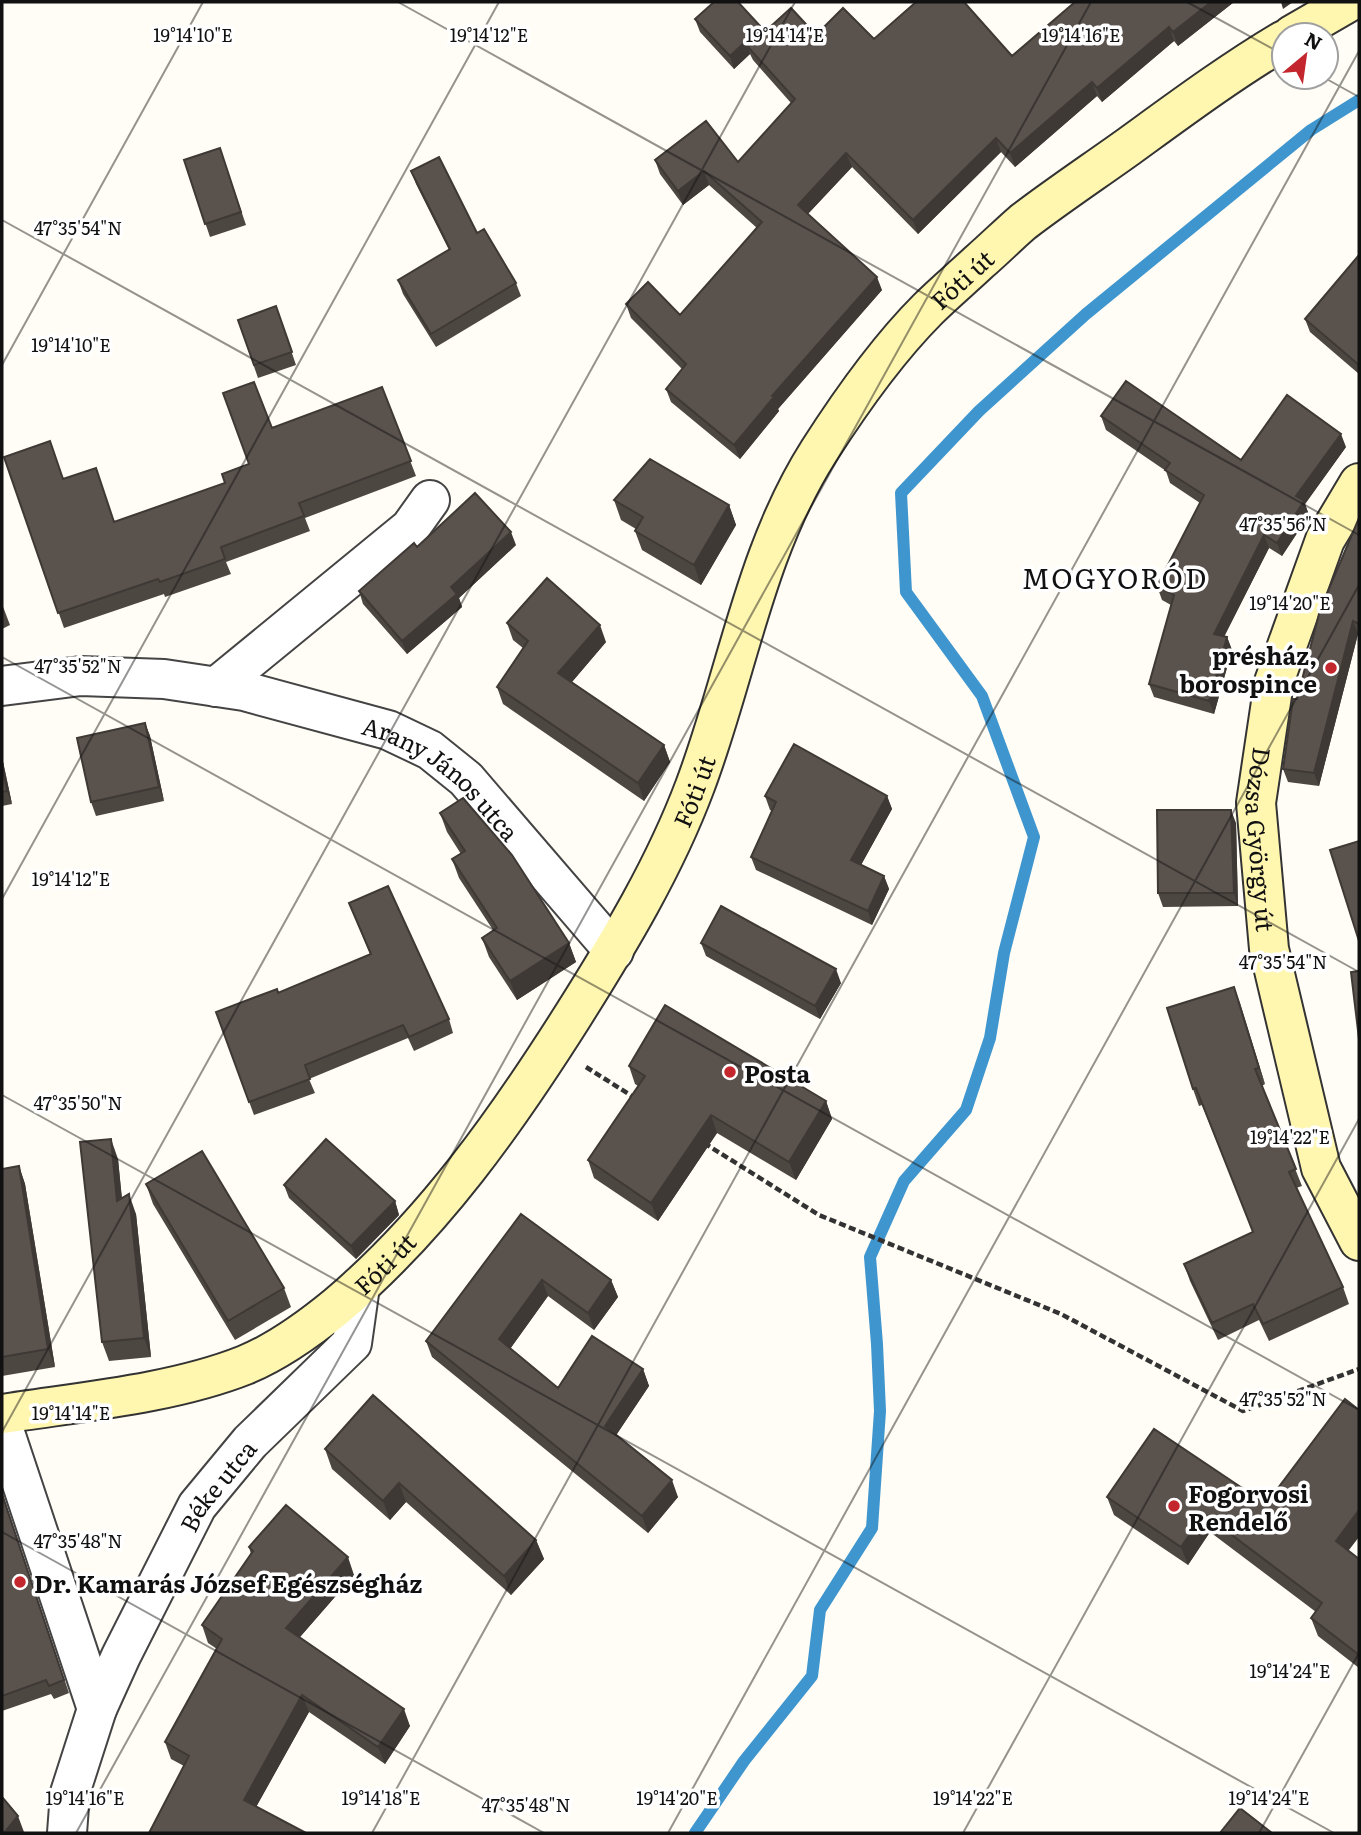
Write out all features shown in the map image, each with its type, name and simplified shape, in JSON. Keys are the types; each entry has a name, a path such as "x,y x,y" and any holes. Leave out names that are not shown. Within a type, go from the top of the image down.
{"main road":[{"path":"1316,21 1349,2"},
{"name":"Fóti út","path":"2,1414 148,1391 243,1365 278,1348 320,1320 360,1286 414,1233 458,1181 499,1126 614,951 665,855 694,789 771,548 816,456 870,375 926,310 1021,224 1175,113 1270,49"},
{"name":"Dózsa György út","path":"1359,483 1325,540 1273,681 1256,803 1272,962 1321,1168 1359,1241"}],"street":[{"path":"216,687 411,528 430,500"},
{"name":"Arany János utca","path":"2,686 81,676 164,680 244,691 388,730 430,750 466,779 614,951"},
{"name":"Béke utca","path":"70,1793 97,1709 197,1506 250,1442 352,1343 360,1286"},
{"path":"2,1424 97,1709"},
{"path":"42,1833 70,1793"},
{"path":"66,1833 70,1793"}],"path":[{"path":"553,1046 639,1101"},
{"path":"695,1136 819,1216 1061,1314 1243,1411 1359,1369"}],"building":[{"path":"714,2 738,2 761,27 730,56 695,19"},
{"path":"916,2 964,2 1012,56 1075,2 1211,2 1173,32 1169,27 1097,88 1092,82 1010,153 996,138 913,220 846,153 798,205 877,277 772,396 774,397 734,445 666,389 686,364 626,304 648,282 680,315 762,222 704,171 678,191 655,160 706,121 738,162 795,99 748,47 791,8 816,35 843,8 874,39"},
{"path":"220,148 241,212 205,224 184,160"},
{"path":"439,157 477,233 484,229 516,283 431,334 398,280 450,249 411,171"},
{"path":"1359,255 1359,365 1305,319"},
{"path":"276,306 292,352 254,365 238,320"},
{"path":"1126,381 1241,460 1287,395 1341,434 1296,496 1304,501 1277,543 1264,535 1214,634 1227,637 1209,701 1149,684 1174,595 1157,586 1204,495 1165,470 1170,463 1101,416"},
{"path":"254,382 272,428 382,387 411,461 299,503 304,516 221,547 225,559 58,613 4,457 50,441 63,479 96,468 114,522 225,483 222,474 249,464 223,393"},
{"path":"650,459 729,505 694,565 635,531 643,517 614,500"},
{"path":"475,493 511,532 451,587 457,594 402,641 359,591 414,543 417,547"},
{"path":"1359,518 1359,624 1353,621 1314,773 1283,769 1293,699 1297,699 1320,610"},
{"path":"547,578 600,625 558,673 664,745 638,783 497,687 528,641 507,623"},
{"path":"145,723 159,787 91,802 77,738"},
{"path":"794,744 887,796 851,860 884,876 868,911 751,857 776,802 765,796"},
{"path":"2,765 7,791 2,792"},
{"path":"463,798 512,855 569,943 510,981 482,938 497,928 452,859 465,851 440,813"},
{"path":"1157,810 1231,810 1234,893 1158,893"},
{"path":"1359,841 1359,941 1330,850"},
{"path":"388,886 449,1019 409,1037 403,1025 305,1065 310,1079 249,1102 216,1012 277,989 278,993 371,954 349,903"},
{"path":"721,906 836,969 815,1006 701,943"},
{"path":"1359,971 1359,1039 1351,972"},
{"path":"1234,987 1259,1068 1255,1069 1296,1169 1289,1172 1343,1287 1263,1324 1253,1304 1212,1323 1184,1264 1253,1232 1196,1088 1193,1089 1167,1008"},
{"path":"665,1005 826,1101 789,1162 711,1115 651,1203 588,1160 645,1076 629,1066"},
{"path":"111,1139 117,1201 129,1194 144,1338 102,1342 80,1142"},
{"path":"326,1139 395,1201 351,1246 284,1185"},
{"path":"202,1151 284,1288 228,1321 146,1184"},
{"path":"19,1166 48,1349 2,1357 2,1169"},
{"path":"521,1214 611,1280 588,1313 542,1280 499,1339 558,1388 592,1336 643,1369 605,1426 672,1480 642,1516 426,1341"},
{"path":"373,1395 536,1540 504,1576 399,1483 383,1501 325,1449"},
{"path":"1345,1399 1359,1410 1359,1510 1336,1541 1359,1559 1358,1654 1311,1618 1322,1603 1204,1514 1181,1547 1107,1497 1154,1429 1266,1504"},
{"name":"Dr. Kamarás József Egészségház","path":"2,1494 64,1680 49,1686 46,1680 2,1696"},
{"path":"286,1505 348,1557 286,1628 404,1709 378,1747 302,1695 244,1800 306,1833 149,1833 189,1756 165,1742 222,1639 202,1625 253,1551 249,1547"},
{"path":"2,1797 18,1816 4,1833 2,1833"},
{"path":"1240,1808 1272,1833 1220,1833"}],"waterway":[{"path":"695,1833 744,1761 812,1676 820,1610 872,1528 880,1411 870,1257 904,1181 966,1110 990,1038 1004,953 1034,837 982,696 906,592 901,493 979,411 1086,314 1311,130 1359,100"}],"place":[{"name":"présház, borospince","path":"1331,668"},
{"name":"Posta","path":"730,1072"},
{"name":"Fogorvosi Rendelő","path":"1174,1506"},
{"name":"Dr. Kamarás József Egészségház","path":"20,1582"}],"district":[{"name":"MOGYORÓD","path":"1115,577"}]}
